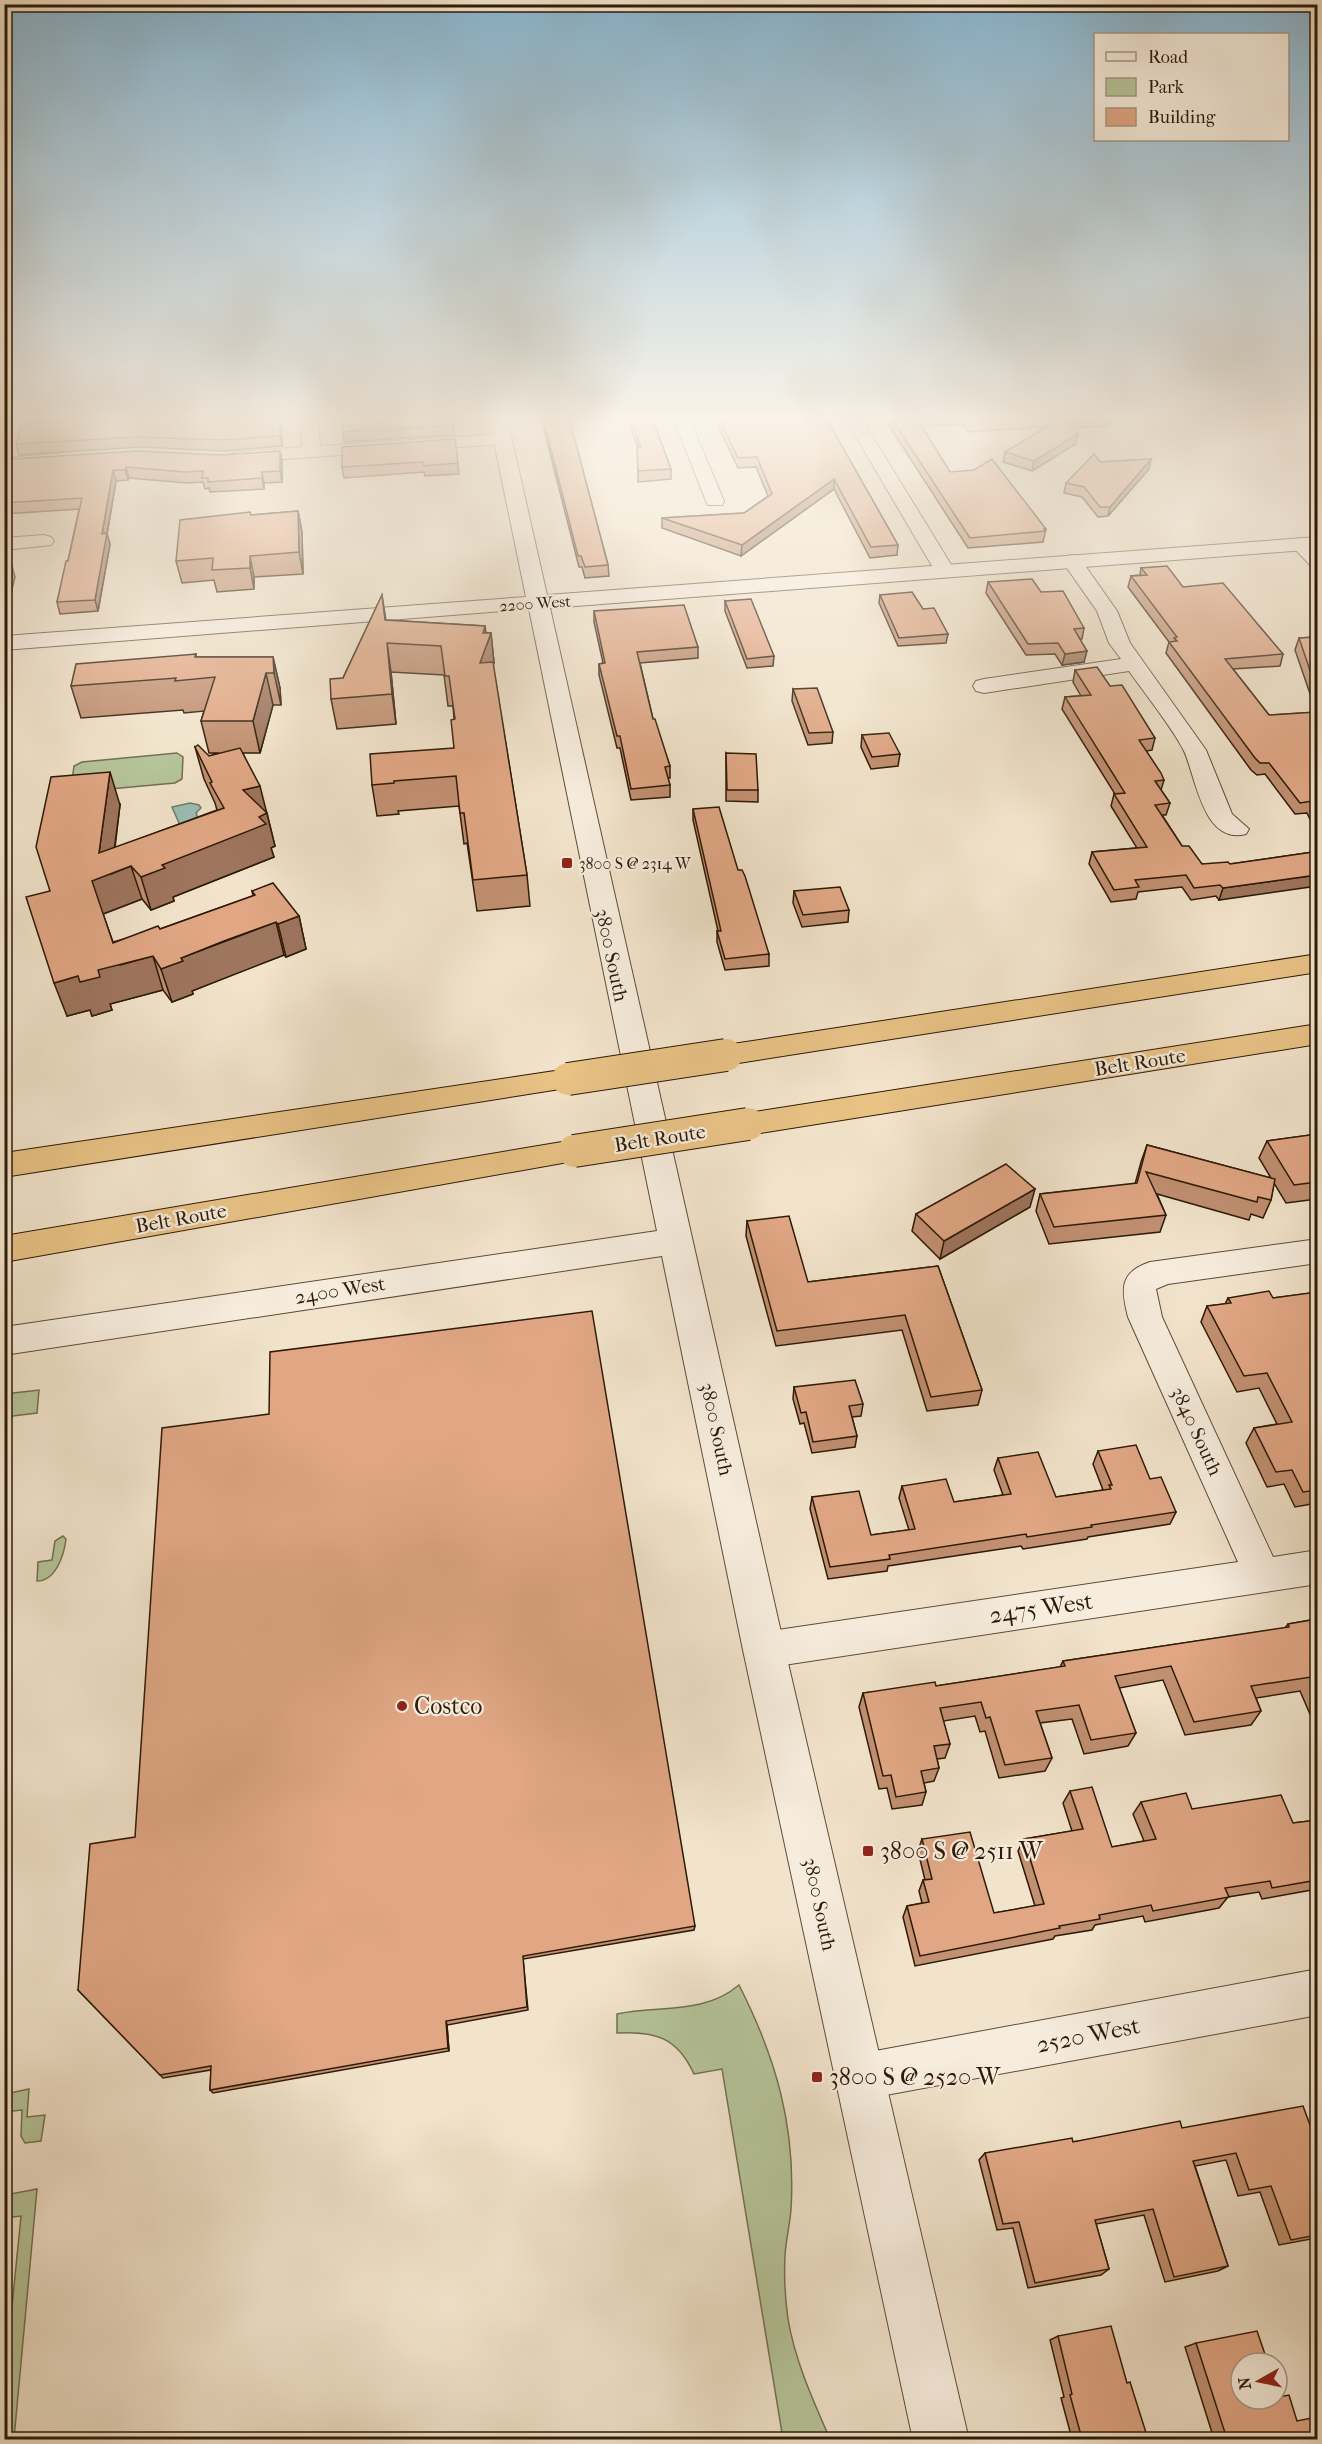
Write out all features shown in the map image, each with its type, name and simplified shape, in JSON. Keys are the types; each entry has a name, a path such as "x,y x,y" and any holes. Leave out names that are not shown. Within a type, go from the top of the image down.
{"highway":[{"path":"4,1166 1317,963"},
{"name":"Belt Route","path":"4,1249 574,1151 1317,1034"}],"street":[{"path":"4,544 45,532"},
{"path":"39,561 45,532"},
{"name":"3800 South","path":"522,532 764,1650 940,2439"},
{"path":"922,532 945,571"},
{"path":"1309,543 1317,562"},
{"name":"2200 West","path":"4,643 1309,543"},
{"path":"1071,561 1107,611 1120,643 1195,750 1214,804 1222,818 1237,829"},
{"path":"984,686 1134,664"},
{"name":"2400 West","path":"4,1341 676,1241"},
{"name":"3840 South","path":"1263,1575 1145,1317 1139,1285 1150,1275 1167,1270 1317,1251"},
{"name":"2475 West","path":"764,1650 1317,1567"},
{"name":"2520 West","path":"859,2077 1317,1992"}],"green space":[{"path":"177,753 183,757 182,779 175,783 77,792 71,789 74,766 82,762"},
{"path":"39,1390 37,1413 5,1417 5,1394"},
{"path":"63,1536 66,1539 65,1545 58,1566 49,1577 37,1581 38,1562 52,1560 55,1541"},
{"path":"739,1985 763,2039 781,2094 792,2179 785,2263 788,2319 800,2365 830,2439 783,2439 722,2069 694,2074 680,2052 663,2039 643,2033 617,2033 617,2014 696,2005 711,2001"},
{"path":"29,2089 27,2117 45,2115 41,2141 25,2143 21,2136 22,2110 5,2112 5,2094"},
{"path":"37,2189 14,2439 5,2439 5,2377 21,2216 5,2218 5,2195"}],"water":[{"path":"190,803 199,805 201,808 196,813 202,827 183,832 172,807"}],"building":[{"path":"74,532 107,533 95,600 57,602 66,561 68,561"},
{"path":"179,532 299,532 299,552 250,556 250,568 212,570 213,558 176,561"},
{"path":"572,532 599,532 608,565 585,567 581,556 578,556"},
{"path":"704,532 760,532 742,545"},
{"path":"863,532 891,532 898,545 871,547"},
{"path":"966,532 1034,532 970,538"},
{"path":"4,566 12,566 4,594"},
{"path":"1167,566 1183,587 1223,583 1283,654 1225,659 1269,715 1317,712 1317,813 1312,801 1300,803 1269,763 1260,763 1255,758 1169,642 1177,641 1174,638 1177,637 1131,576 1147,575 1141,568"},
{"path":"1032,579 1041,592 1063,591 1084,628 1074,629 1087,651 1065,654 1058,643 1028,644 988,582"},
{"path":"912,592 923,609 934,608 948,634 899,638 880,595"},
{"path":"382,595 385,620 485,626 483,633 491,633 480,663 493,662 527,875 473,880 464,813 460,813 456,776 372,785 370,754 454,748 451,720 455,719 449,676 445,676 441,646 387,643 392,694 331,699 330,679 343,678"},
{"path":"751,599 774,656 747,659 725,601"},
{"path":"684,605 698,647 637,652 653,719 655,719 670,766 665,767 670,785 631,789 620,736 617,736 599,664 605,663 594,611"},
{"path":"1317,637 1317,691 1299,638"},
{"path":"196,654 195,657 273,657 274,673 266,673 253,721 201,721 215,677 71,686 76,664"},
{"path":"1097,667 1110,686 1122,685 1155,738 1139,740 1161,773 1164,780 1155,781 1170,803 1155,805 1182,846 1189,846 1202,864 1228,862 1230,864 1313,852 1317,858 1317,875 1223,888 1220,885 1194,888 1186,875 1135,880 1139,887 1114,890 1092,852 1147,847 1114,794 1125,793 1065,697 1091,695 1075,670"},
{"path":"817,688 833,732 809,733 793,689"},
{"path":"889,733 900,754 872,757 862,735"},
{"path":"198,745 209,756 240,748 260,786 243,790 267,813 259,817 266,824 162,865 165,868 141,877 131,866 92,881 113,943 255,895 252,891 273,883 299,916 224,941 181,958 183,961 161,969 153,956 98,970 100,977 80,982 78,976 54,983 26,897 50,891 36,847 51,777 110,772 99,853 224,808 210,783 212,782 195,747"},
{"path":"726,753 756,754 758,790 727,790"},
{"path":"719,807 738,870 742,870 745,876 769,954 725,959 717,931 721,931 693,809"},
{"path":"840,887 849,910 803,915 794,891"},
{"path":"1317,1134 1317,1182 1294,1185 1267,1141"},
{"path":"1147,1145 1275,1179 1271,1200 1258,1197 1257,1202 1146,1172 1166,1215 1054,1227 1040,1194 1137,1183"},
{"path":"1006,1164 1035,1189 944,1241 916,1214"},
{"path":"789,1216 808,1282 938,1266 982,1390 931,1397 905,1315 777,1331 747,1221"},
{"path":"1269,1291 1273,1298 1317,1292 1317,1365 1312,1366 1317,1377 1317,1490 1303,1492 1292,1470 1276,1472 1254,1428 1292,1422 1267,1373 1244,1376 1207,1306 1231,1303 1228,1298"},
{"name":"Costco","path":"592,1311 695,1926 523,1956 527,2007 446,2021 448,2048 210,2090 211,2066 160,2075 78,1990 90,1844 135,1837 162,1428 269,1414 270,1352"},
{"path":"855,1380 863,1404 849,1406 857,1436 813,1442 806,1412 801,1413 794,1387"},
{"path":"1136,1445 1150,1479 1161,1477 1176,1512 1027,1537 1026,1534 889,1555 890,1559 830,1567 812,1497 859,1491 871,1535 915,1529 902,1486 946,1479 954,1502 1011,1494 998,1458 1038,1452 1056,1497 1111,1489 1109,1485 1112,1485 1098,1451"},
{"path":"1317,1619 1317,1691 1311,1677 1251,1686 1261,1711 1194,1722 1171,1666 1115,1676 1136,1733 1091,1740 1079,1705 1036,1711 1052,1758 1005,1765 990,1717 986,1718 981,1702 940,1708 950,1744 934,1746 939,1768 921,1771 926,1792 896,1797 891,1775 883,1776 863,1693 935,1682 936,1686 1065,1666 1063,1661 1289,1627 1288,1624"},
{"path":"1092,1787 1112,1847 1156,1839 1141,1802 1186,1793 1192,1809 1281,1795 1293,1823 1317,1820 1317,1880 1272,1888 1270,1881 1225,1888 1229,1897 1153,1911 1151,1905 1099,1915 1100,1919 1059,1926 1060,1928 920,1956 907,1906 929,1902 923,1880 932,1879 922,1839 970,1832 994,1913 1044,1904 1024,1839 1083,1829 1070,1791"},
{"path":"1303,2106 1317,2144 1317,2235 1291,2240 1271,2186 1249,2190 1236,2153 1193,2161 1228,2266 1174,2277 1153,2209 1095,2220 1109,2269 1035,2283 1019,2222 1003,2224 985,2153 1072,2138 1073,2142 1180,2121 1182,2128"},
{"path":"1111,2326 1127,2383 1130,2382 1148,2439 1082,2439 1058,2336"},
{"path":"1257,2331 1264,2351 1229,2351 1229,2411 1289,2411 1289,2395 1297,2421 1317,2417 1317,2439 1227,2439 1196,2343"}],"place":[{"name":"3800 S @ 2314 W","path":"567,863"},
{"name":"Costco","path":"402,1706"},
{"name":"3800 S @ 2511 W","path":"868,1851"},
{"name":"3800 S @ 2520 W","path":"817,2077"}]}
